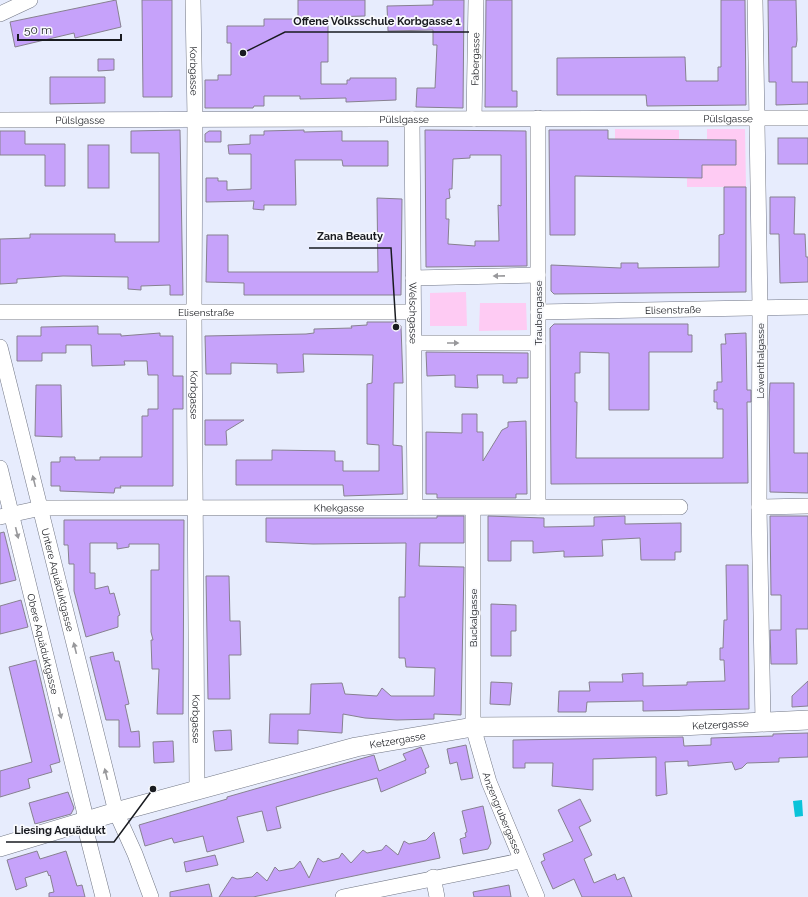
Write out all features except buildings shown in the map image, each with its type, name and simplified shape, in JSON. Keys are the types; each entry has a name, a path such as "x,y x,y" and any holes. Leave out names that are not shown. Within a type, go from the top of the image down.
{"main road":[{"name":"Ketzergasse","path":"0,847 116,812 356,747 473,727 680,726 808,720"}],"street":[{"path":"0,14 30,0"},
{"name":"Korbgasse","path":"193,0 195,119 194,312 197,790"},
{"name":"Fabergasse","path":"474,119 476,0"},
{"name":"Löwenthalgasse","path":"755,0 760,308 760,507 763,722"},
{"name":"Traubengasse","path":"538,118 538,507"},
{"name":"Pülslgasse","path":"0,120 808,118"},
{"name":"Welschgasse","path":"412,119 415,507"},
{"path":"413,278 538,275"},
{"name":"Elisenstraße","path":"538,312 808,307"},
{"name":"Elisenstraße","path":"0,312 413,312"},
{"path":"414,343 538,343"},
{"name":"Untere Aquäduktgasse","path":"0,347 116,812 135,854 151,897"},
{"name":"Obere Aquäduktgasse","path":"0,468 6,516 86,821 87,835 103,897"},
{"path":"760,507 808,506"},
{"name":"Khekgasse","path":"6,516 41,508 680,507"},
{"name":"Buckalgasse","path":"473,508 473,727"},
{"name":"Anzengrubergasse","path":"473,727 489,782 520,860 537,897"},
{"path":"343,897 520,860"},
{"path":"433,877 437,897"}],"shaded area":[{"path":"615,129 679,130 679,139 615,139"},
{"path":"707,129 745,129 746,187 687,187 687,178 702,178 702,165 736,165 736,140 707,139"},
{"path":"466,292 467,326 430,326 430,293"},
{"path":"480,303 526,303 527,330 479,331"}],"water":[{"path":"802,800 803,816 795,817 793,801"}],"place":[{"name":"Offene Volksschule Korbgasse 1","path":"243,53"},
{"name":"Zana Beauty","path":"396,327"},
{"name":"Liesing Aquädukt","path":"153,789"}]}
